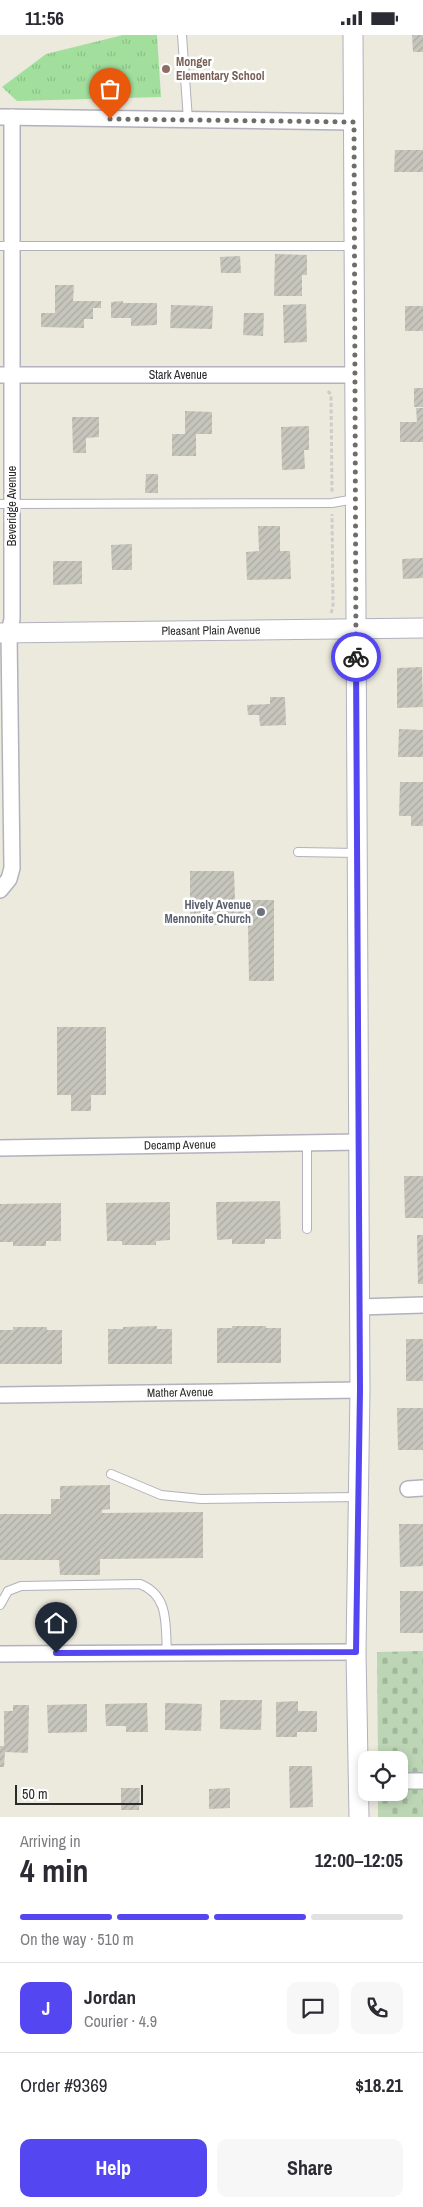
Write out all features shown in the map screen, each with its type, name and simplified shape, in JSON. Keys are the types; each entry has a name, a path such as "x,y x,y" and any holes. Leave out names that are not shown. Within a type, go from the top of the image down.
{"street":[{"path":"354,35 360,1307 356,1652 361,1751"},
{"path":"6,117 354,122"},
{"name":"Beveridge Avenue","path":"0,890 9,879 12,868 5,633 12,619 6,504 6,117"},
{"name":"Stark Avenue","path":"6,375 356,375"},
{"name":"Pleasant Plain Avenue","path":"5,633 423,628"},
{"name":"Decamp Avenue","path":"0,1148 359,1142"},
{"path":"360,1307 423,1305"},
{"name":"Mather Avenue","path":"0,1395 360,1390"},
{"path":"0,1654 356,1652"},
{"path":"408,1781 423,1781"},
{"path":"359,1817 360,1801"}],"lane":[{"path":"182,35 188,120"},
{"path":"6,246 355,246"},
{"path":"6,504 332,503 356,499"},
{"path":"298,852 357,853"},
{"path":"307,1143 307,1229"},
{"path":"111,1474 161,1495 201,1499 358,1497"},
{"path":"0,1605 8,1591 21,1586 140,1583 152,1588 160,1598 164,1608 167,1653"}],"green space":[{"path":"123,35 157,35 161,97 17,101 2,87 46,54"},
{"path":"423,1651 423,1817 378,1817 378,1801 408,1801 408,1751 378,1751 377,1652"}],"building":[{"path":"412,35 423,35 423,52 413,52"},
{"path":"395,150 423,150 423,172 394,172"},
{"path":"275,254 307,255 307,275 302,275 302,296 274,296"},
{"path":"240,256 241,273 221,273 220,257"},
{"path":"55,285 74,285 73,301 101,301 101,308 93,308 93,319 84,319 84,328 41,327 41,313 55,313"},
{"path":"123,301 123,303 157,303 157,325 131,326 131,318 111,318 111,302"},
{"path":"306,304 307,342 284,343 283,305"},
{"path":"171,305 213,306 212,329 170,328"},
{"path":"405,306 423,306 423,331 405,331"},
{"path":"244,313 264,313 263,336 243,335"},
{"path":"414,388 423,388 423,407 414,407"},
{"path":"416,408 423,408 423,442 400,442 400,422 417,422"},
{"path":"185,411 212,412 212,434 196,434 196,456 172,456 172,434 185,434"},
{"path":"72,417 99,417 99,437 86,438 86,453 73,453"},
{"path":"309,426 309,450 304,450 305,469 282,470 281,427"},
{"path":"146,474 158,474 158,493 145,493"},
{"path":"258,526 280,526 280,551 290,551 291,579 247,580 246,552 259,551"},
{"path":"132,544 132,570 112,570 111,545"},
{"path":"423,558 423,578 403,579 402,559"},
{"path":"53,561 82,561 82,584 53,585"},
{"path":"422,667 423,707 397,708 397,668"},
{"path":"270,697 285,697 286,725 260,726 259,715 248,715 247,705 270,704"},
{"path":"399,729 423,730 423,757 398,757"},
{"path":"400,782 423,782 423,826 411,826 411,816 399,816"},
{"path":"190,871 234,871 235,900 274,900 274,981 249,981 248,925 190,925"},
{"path":"57,1027 106,1027 106,1095 91,1095 91,1111 71,1111 71,1095 57,1095"},
{"path":"404,1176 423,1176 423,1218 405,1218"},
{"path":"280,1201 281,1239 265,1239 265,1244 232,1244 232,1239 217,1240 216,1202"},
{"path":"170,1202 170,1240 156,1241 156,1245 122,1245 122,1241 107,1241 106,1203"},
{"path":"61,1203 61,1241 46,1241 46,1246 13,1246 13,1242 0,1242 0,1204"},
{"path":"417,1235 423,1235 423,1284 418,1284"},
{"path":"157,1326 157,1329 172,1329 172,1364 108,1364 108,1329"},
{"path":"232,1326 281,1328 281,1363 217,1363 217,1328 232,1328"},
{"path":"13,1327 47,1327 47,1330 62,1330 62,1364 0,1364 0,1330 13,1330"},
{"path":"406,1339 423,1339 423,1381 406,1381"},
{"path":"397,1408 423,1408 423,1450 398,1450"},
{"path":"110,1485 110,1509 102,1510 102,1513 203,1512 203,1558 100,1559 100,1575 60,1575 59,1560 0,1560 0,1514 51,1514 51,1499 60,1499 60,1486"},
{"path":"399,1524 423,1524 423,1566 400,1567"},
{"path":"400,1591 423,1591 423,1633 400,1633"},
{"path":"220,1700 262,1700 261,1730 220,1729"},
{"path":"298,1701 298,1711 317,1711 317,1732 297,1732 297,1737 276,1737 276,1702"},
{"path":"147,1703 148,1732 126,1732 126,1726 106,1726 105,1704"},
{"path":"165,1703 202,1704 201,1731 165,1730"},
{"path":"87,1704 87,1732 48,1733 47,1705"},
{"path":"13,1705 29,1705 28,1753 5,1752 4,1767 0,1767 0,1746 4,1746 4,1711 13,1711"},
{"path":"289,1766 312,1766 313,1807 290,1808"},
{"path":"121,1788 140,1788 139,1810 121,1810"},
{"path":"230,1788 230,1808 209,1809 209,1789"}],"way so far":[{"path":"110,119 354,122 356,657"}],"place":[{"name":"Monger Elementary School","path":"166,69"},
{"name":"Hively Avenue Mennonite Church","path":"261,912"}],"route":[{"path":"56,1653 356,1652 360,1390 356,657"}]}
